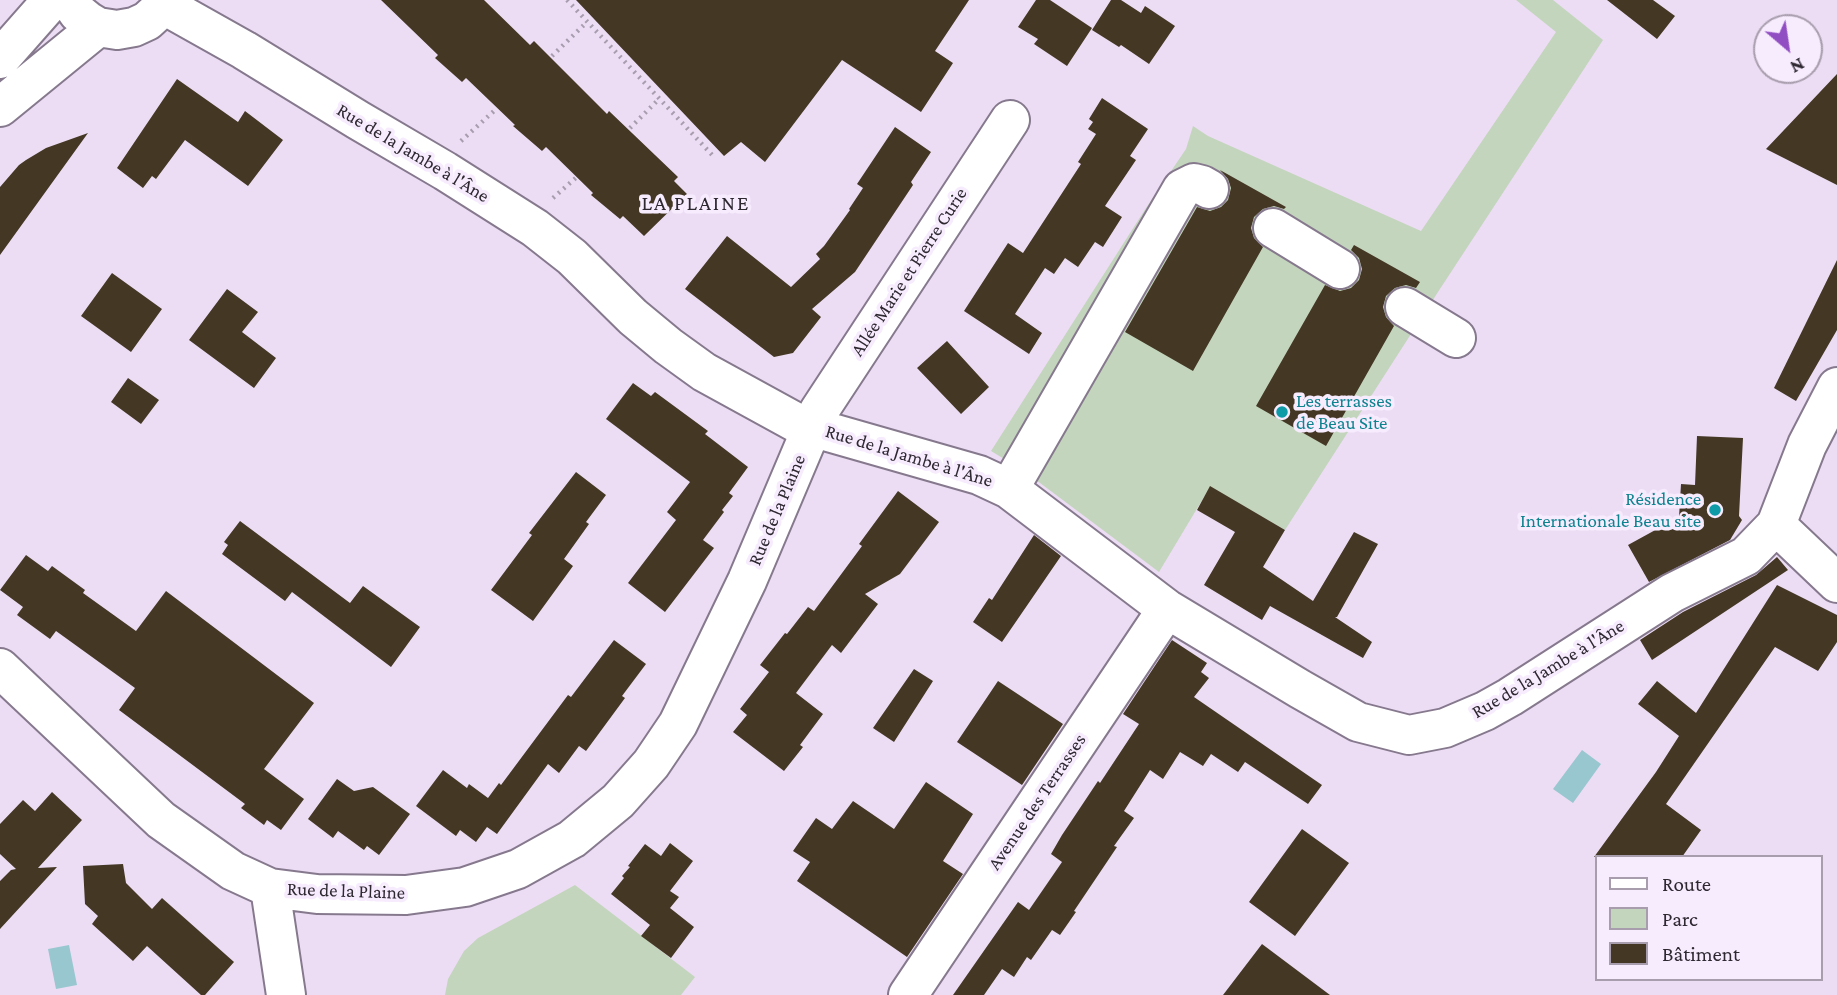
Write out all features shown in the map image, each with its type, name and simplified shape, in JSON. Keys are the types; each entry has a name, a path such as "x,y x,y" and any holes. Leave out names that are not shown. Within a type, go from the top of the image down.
{"street":[{"path":"0,59 52,0"},
{"path":"69,0 88,22 117,30 135,27 152,17 163,2"},
{"name":"Rue de la Jambe à l'Âne","path":"163,2 535,228 572,257 668,346 704,372 797,423 978,475 1009,489 1167,609 1359,722 1409,735 1445,728 1485,711 1672,593 1746,555 1776,525"},
{"path":"0,107 99,27"},
{"name":"Allée Marie et Pierre Curie","path":"813,427 819,411 1010,120"},
{"path":"1009,489 1182,190 1194,183 1209,189"},
{"path":"1273,228 1340,269"},
{"path":"1405,307 1456,338"},
{"path":"1837,387 1807,445 1776,525 1837,583"},
{"name":"Rue de la Plaine","path":"0,668 161,820 233,871 270,888 317,894 406,895 465,887 518,869 572,839 618,801 651,764 678,724 747,581 813,427"},
{"name":"Avenue des Terrasses","path":"908,995 1167,609"},
{"path":"270,888 286,995"}],"path":[{"path":"567,0 715,158"},
{"path":"552,56 587,22"},
{"path":"630,128 659,99"}],"green space":[{"path":"1516,0 1553,0 1603,40 1285,530 1210,487 1159,572 1024,471 991,451 1186,149 1193,126 1208,136 1421,231 1556,32"},
{"path":"575,885 695,977 681,995 445,995 448,979 464,951 478,938"}],"shaded area":[{"path":"1582,750 1601,764 1573,803 1553,789"},
{"path":"69,945 77,985 56,989 48,949"}],"building":[{"path":"381,0 484,0 530,45 534,41 607,114 609,111 678,177 674,181 687,194 644,236 623,216 620,219 591,195 593,193 546,147 542,151 513,126 515,125 466,78 462,82 435,58 438,55"},
{"path":"576,0 969,0 935,51 953,63 921,112 842,60 765,162 741,142 724,156"},
{"path":"1036,0 1050,0 1092,28 1067,66 1034,44 1038,39 1018,27"},
{"path":"1111,0 1121,0 1141,13 1145,6 1175,26 1149,64 1092,30"},
{"path":"1607,0 1653,0 1675,16 1657,39"},
{"path":"1837,74 1837,185 1766,149"},
{"path":"177,79 238,122 245,111 283,140 248,186 185,140 156,179 152,176 143,188 117,168"},
{"path":"1102,98 1148,129 1130,156 1136,160 1105,206 1122,217 1103,247 1095,242 1078,267 1065,258 1054,274 1045,268 1015,314 1042,333 1029,354 964,311 1008,243 1023,253 1081,164 1078,162 1096,134 1088,129 1093,122 1089,119"},
{"path":"895,127 931,152 911,182 913,185 855,272 812,309 821,317 793,353 774,357 685,289 727,236 791,287 820,259 816,254 850,210 863,188 857,184"},
{"path":"88,133 0,255 0,187 26,160 46,148"},
{"path":"1220,170 1286,207 1263,209 1254,217 1251,228 1254,238 1263,247 1193,371 1125,332 1197,207 1210,211 1221,207 1228,200 1231,188 1228,179"},
{"path":"1354,245 1420,282 1416,288 1406,285 1395,288 1386,296 1383,307 1386,317 1394,326 1326,446 1256,406 1325,285 1340,291 1351,288 1359,280 1362,269 1359,258 1351,250"},
{"path":"1837,260 1837,330 1796,401 1774,388"},
{"path":"112,273 162,309 131,352 81,316"},
{"path":"227,289 258,312 242,332 276,358 254,388 189,340"},
{"path":"947,341 989,387 961,414 917,368"},
{"path":"128,378 159,400 141,424 111,402"},
{"path":"633,383 651,396 655,392 708,431 705,434 748,467 729,493 733,496 722,510 724,512 703,540 714,548 665,612 628,583 676,520 667,512 690,482 606,419"},
{"name":"Résidence Internationale Beau site","path":"1697,436 1743,438 1739,516 1742,520 1730,540 1649,582 1628,545 1679,517 1681,484 1695,485"},
{"path":"576,472 606,495 564,559 573,566 533,621 491,590 532,535 529,533"},
{"path":"1210,486 1285,530 1263,567 1313,601 1354,532 1378,544 1335,617 1372,642 1363,658 1270,606 1262,620 1204,585 1235,532 1197,510"},
{"path":"898,491 939,522 900,574 865,594 878,604 841,653 832,645 796,693 823,714 800,745 803,747 784,771 733,732 747,715 740,709 769,672 760,665 808,607 814,611"},
{"path":"240,521 350,603 363,586 420,627 391,667 292,592 285,601 222,554 228,545 224,542"},
{"path":"1034,535 1061,556 1002,642 973,622 989,598 992,600"},
{"path":"26,555 48,571 52,566 85,590 83,593 136,631 166,591 314,703 264,769 304,799 281,830 267,820 264,825 241,808 245,804 119,710 135,688 56,631 50,639 17,615 23,607 0,590"},
{"path":"1777,557 1788,570 1652,660 1640,640 1683,612 1756,575"},
{"path":"1777,585 1837,615 1837,642 1818,671 1775,647 1666,804 1701,830 1683,855 1594,857 1679,736 1638,704 1657,681 1696,713"},
{"path":"614,640 646,664 586,751 579,746 559,773 548,764 497,834 487,827 476,842 460,830 456,836 416,806 443,770 467,788 469,784 488,798"},
{"path":"1172,640 1207,663 1201,672 1209,678 1194,697 1322,785 1308,804 1245,762 1238,772 1211,754 1203,766 1180,752 1163,779 1150,770 1124,811 1134,818 1060,935 1052,930 1031,960 1027,957 1014,977 1002,969 984,995 953,995 1018,902 1029,910 1062,862 1051,854 1139,724 1123,714"},
{"path":"914,669 933,681 894,742 873,728"},
{"path":"998,681 1063,724 1022,785 957,742"},
{"path":"337,779 354,791 373,787 410,814 379,855 367,846 364,850 338,831 333,838 308,819"},
{"path":"926,782 973,814 943,861 963,874 907,957 797,881 810,862 793,851 816,818 832,829 853,801 894,829"},
{"path":"52,792 82,820 38,868 57,867 0,929 0,881 11,870 16,869 0,854 0,824 23,800 35,811"},
{"path":"1302,829 1349,863 1295,936 1249,902"},
{"path":"670,843 693,861 670,891 679,897 670,908 694,927 671,958 641,936 650,925 611,894 645,844 661,856"},
{"path":"123,864 126,883 152,909 162,898 234,962 205,995 201,995 147,946 133,961 92,924 98,916 85,904 83,866"},
{"path":"1262,944 1330,995 1223,995"}],"place":[{"name":"Les terrasses de Beau Site","path":"1282,412"},
{"name":"Résidence Internationale Beau site","path":"1715,510"}],"district":[{"name":"LA PLAINE","path":"696,204"}]}
